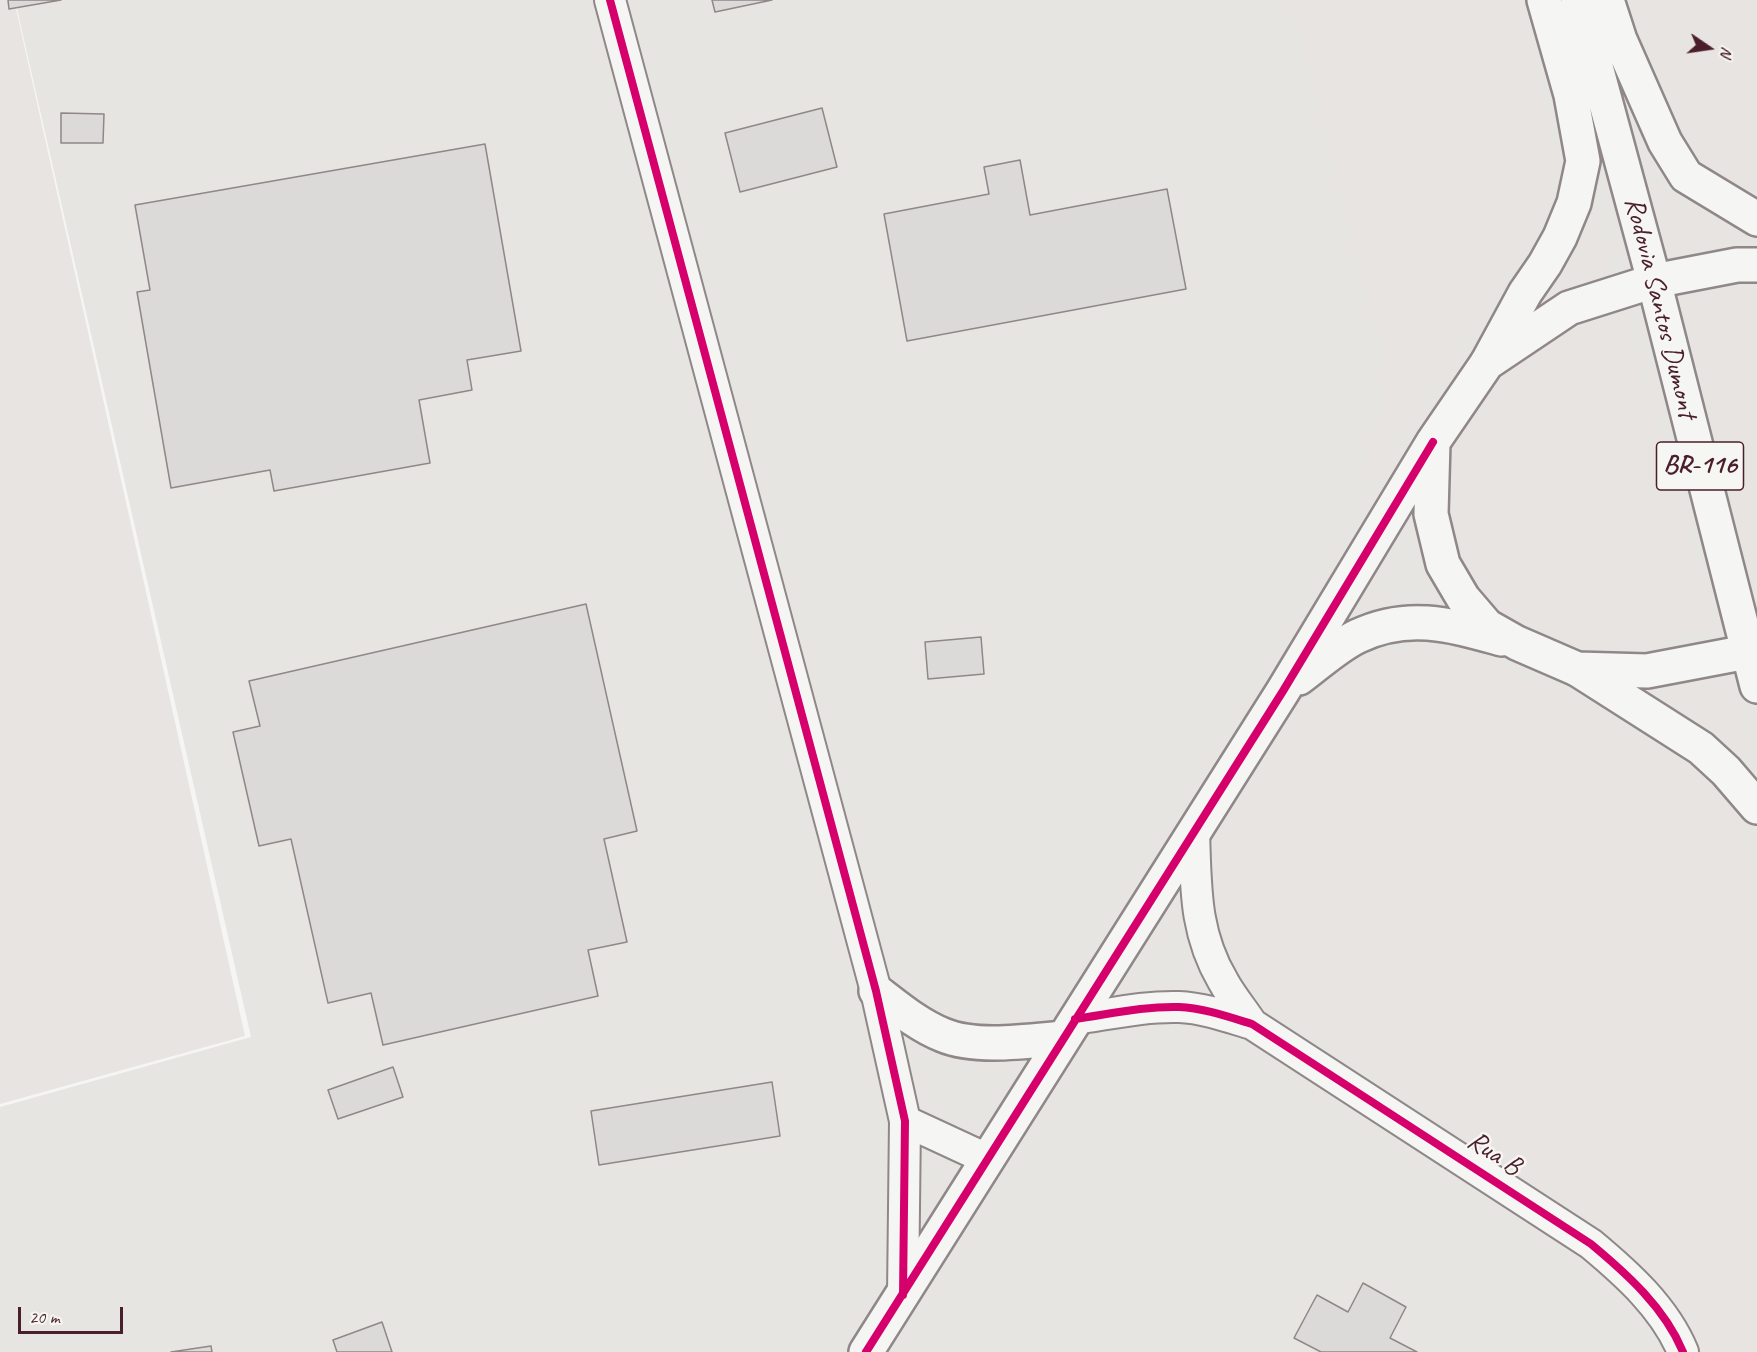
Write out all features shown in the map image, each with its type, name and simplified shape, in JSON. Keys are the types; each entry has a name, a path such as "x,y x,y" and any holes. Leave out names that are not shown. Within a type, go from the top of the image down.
{"main road":[{"path":"866,1352 1283,691 1433,442 1487,363 1525,293 1560,237 1574,203 1583,161 1571,94 1544,0"},
{"name":"Rodovia Santos Dumont","path":"1578,0 1752,650 1757,686"},
{"path":"1607,0 1620,40 1665,142 1686,176 1757,219"},
{"path":"1487,363 1569,308 1654,281 1737,265 1757,265"},
{"path":"1433,442 1431,514 1443,564 1463,598 1487,626 1517,643 1577,669 1701,748 1726,771 1757,807"},
{"path":"1283,691 1339,648 1358,636 1388,624 1419,621 1450,625 1517,643"},
{"path":"1577,669 1647,671 1752,650"},
{"path":"876,991 916,1021 944,1036 968,1041 999,1042 1070,1028"}],"street":[{"path":"610,0 876,991 905,1121 903,1295"},
{"path":"1194,831 1197,904 1202,931 1210,956 1223,982 1252,1024"},
{"path":"1070,1028 1131,1009 1180,1007 1207,1011 1252,1024"},
{"name":"Rua B","path":"1252,1024 1591,1244 1624,1272 1648,1298 1683,1352"},
{"path":"905,1121 987,1159"}],"shaded area":[{"path":"0,0 14,0 245,1036 0,1104"},
{"path":"15,0 1757,0 1757,1352 0,1352 0,1107 251,1037"},
{"path":"1292,0 1521,0 1557,164 1545,210 1358,487 1391,379"},
{"path":"1621,0 1757,0 1757,196 1697,162 1633,49"},
{"path":"1646,186 1659,188 1693,216 1741,239 1749,249 1668,261"},
{"path":"1593,198 1610,279 1534,305 1584,211"},
{"path":"1757,285 1757,594 1673,301"},
{"path":"1624,318 1715,629 1611,647 1545,639 1486,605 1453,554 1443,478 1451,442 1499,367 1554,342"},
{"path":"1439,646 1574,695 1732,799 1757,887 1757,1352 1692,1352 1672,1290 1248,981 1219,925 1213,845 1304,706 1366,654"},
{"path":"1729,667 1757,765 1719,731 1639,678"}],"building":[{"path":"8,0 61,0 9,9"},
{"path":"712,0 772,0 715,12"},
{"path":"822,108 837,167 740,192 725,133"},
{"path":"61,113 104,114 103,143 61,143"},
{"path":"485,144 521,351 467,360 472,390 419,400 430,463 274,491 270,470 171,488 137,292 150,290 135,205"},
{"path":"1020,160 1030,215 1167,189 1186,289 907,341 884,214 989,194 984,167"},
{"path":"586,604 637,831 604,839 627,942 588,950 598,996 383,1045 371,993 328,1003 291,839 259,846 233,732 260,726 249,681"},
{"path":"981,637 984,674 928,679 925,642"},
{"path":"393,1067 403,1097 338,1119 328,1090"},
{"path":"772,1082 780,1136 599,1165 591,1111"},
{"path":"1363,1283 1406,1307 1390,1338 1417,1352 1321,1352 1294,1338 1317,1295 1348,1312"},
{"path":"382,1322 392,1352 337,1352 333,1340"},
{"path":"211,1346 212,1352 171,1352"}],"cycle path":[{"path":"610,0 876,991 905,1121 903,1295"},
{"path":"866,1352 1283,691 1433,442"},
{"path":"1075,1019 1140,1009 1179,1007 1207,1011 1252,1024 1591,1244 1644,1293 1666,1321 1683,1352"}]}
